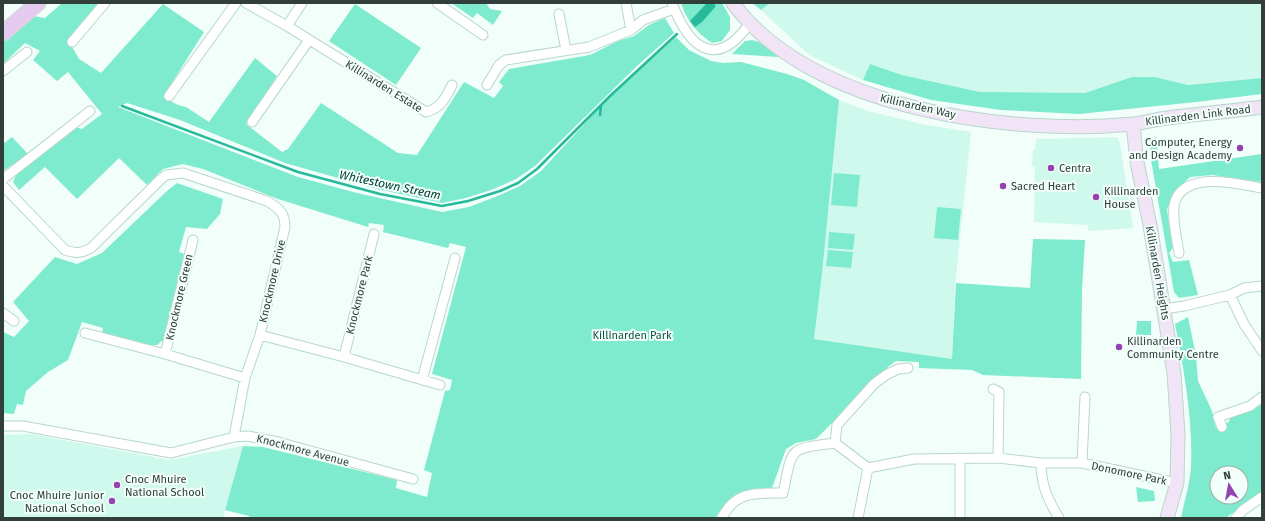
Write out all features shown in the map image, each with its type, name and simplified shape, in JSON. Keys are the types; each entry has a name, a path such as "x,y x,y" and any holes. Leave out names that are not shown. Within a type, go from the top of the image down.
{"main road":[{"path":"3,33 38,3"}],"street":[{"path":"72,42 104,3"},
{"path":"169,96 236,3"},
{"name":"Killinarden Estate","path":"246,3 287,26 426,112 439,106 444,101 452,85"},
{"path":"287,26 302,3"},
{"path":"437,3 483,35"},
{"path":"626,3 631,30"},
{"name":"Killinarden Way","path":"733,3 750,23 782,51 806,66 859,91 912,107 1011,124 1079,126 1133,124"},
{"path":"487,85 506,60 589,47 631,30 644,20 673,6 681,21 697,44 705,49 713,51 728,46 734,42 750,23"},
{"path":"560,14 566,50"},
{"path":"252,122 309,40"},
{"path":"3,71 27,52"},
{"name":"Killinarden Link Road","path":"1133,124 1160,119 1262,107"},
{"path":"3,179 90,111"},
{"name":"Killinarden Heights","path":"1133,124 1137,162 1164,309 1174,373 1178,434 1177,484 1167,518"},
{"name":"Knockmore Drive","path":"3,186 64,250 71,253 78,253 92,248 166,175 183,173 267,201 278,207 285,218 285,227 260,335 245,378 234,437"},
{"path":"1179,253 1174,213 1175,199 1183,189 1213,180 1262,188"},
{"name":"Knockmore Park","path":"344,357 374,234"},
{"name":"Knockmore Green","path":"165,354 193,240"},
{"path":"422,380 455,258"},
{"path":"1164,309 1184,306 1230,295 1244,288 1262,286"},
{"path":"1230,295 1244,324 1262,351"},
{"path":"3,312 14,321"},
{"name":"Knockmore Green","path":"85,333 165,354 245,378"},
{"path":"260,335 344,357 440,385"},
{"path":"835,443 837,425 874,384 892,372 908,368"},
{"path":"993,389 999,392 998,458"},
{"name":"Donomore Park","path":"1082,463 1085,397"},
{"path":"1222,427 1218,417 1250,406 1262,397"},
{"name":"Knockmore Avenue","path":"3,426 23,426 171,453 234,437 248,436 278,442 413,480"},
{"path":"722,518 727,508 741,496 761,493 783,493 790,460 794,452 802,447 835,443 868,468 858,518"},
{"path":"960,458 960,518"},
{"name":"Donomore Park","path":"868,468 914,459 998,458 1041,463 1082,463 1177,484"},
{"path":"1041,463 1041,479 1044,491 1059,518"},
{"path":"1236,518 1243,510 1262,497"}],"shaded area":[{"path":"707,3 713,3 716,6 702,22 695,27 690,21"},
{"path":"770,3 1262,3 1262,78 1188,85 1155,77 1132,77 1085,93 980,92 902,75 870,64 863,80 809,55 761,10"},
{"path":"839,100 868,111 921,124 971,132 955,287 952,359 814,339"},
{"path":"1117,137 1120,143 1133,228 1088,231 1088,225 1034,222 1035,167 1032,166 1033,150 1035,150 1036,139"},
{"name":"Cnoc Mhuire National School","path":"31,434 169,460 243,446 223,518 3,518 3,435"}],"green space":[{"name":"Killinarden Park","path":"62,3 100,3 68,40 79,59 101,73 163,4 204,32 163,97 178,105 186,107 209,122 255,58 277,76 246,124 282,152 288,149 321,103 398,153 417,155 464,82 494,98 503,86 499,82 509,69 590,55 618,41 634,36 649,25 665,18 674,33 637,66 535,166 516,179 491,190 466,198 442,203 377,189 285,163 180,120 127,103 118,107 298,177 357,193 442,212 469,207 495,197 520,186 541,171 610,96 676,37 689,50 711,61 723,63 741,62 787,74 804,80 839,100 814,339 952,359 956,283 1030,288 1033,239 1085,240 1082,289 1081,379 983,375 972,370 919,368 919,362 896,361 889,366 816,439 796,443 786,449 772,488 752,489 740,492 730,499 719,511 716,518 251,518 249,516 225,510 243,446 263,447 397,480 396,488 427,497 432,473 424,470 445,391 450,390 452,380 432,374 466,247 450,243 448,248 383,232 384,225 369,223 368,227 278,199 203,169 183,164 163,169 147,185 119,158 77,199 45,167 19,190 13,182 16,175 76,127 82,129 102,114 68,72 57,81 33,60 40,51 25,43 3,64 3,41 33,16 45,18"},
{"path":"451,3 486,3 490,9 502,11 493,25 477,13 473,18"},
{"path":"681,3 722,3 730,17 730,30 722,41 712,43 701,35 693,26"},
{"path":"752,3 770,3 761,10"},
{"path":"355,4 421,48 396,85 329,41"},
{"path":"752,40 759,42 779,57 732,54 745,41"},
{"path":"870,64 902,75 980,92 1085,93 1132,77 1155,77 1188,85 1262,78 1262,94 1079,114 1001,110 931,100 863,80"},
{"path":"1156,136 1159,169 1262,154 1262,182 1212,175 1190,177 1174,192 1167,210 1173,248 1169,253 1173,262 1189,260 1198,295 1179,298 1174,292 1150,154 1151,143"},
{"path":"12,137 28,154 3,171 3,144"},
{"path":"834,173 860,175 857,207 831,205"},
{"path":"177,183 223,199 220,214 207,229 186,227 179,252 184,254 163,340 157,345 150,345 102,333 103,328 82,322 68,360 48,372 26,391 23,405 17,404 14,414 3,413 3,332 14,337 29,321 13,302 55,257 77,264 102,253"},
{"path":"937,207 961,209 958,240 934,238"},
{"path":"829,232 855,234 853,250 828,248"},
{"path":"828,250 853,252 851,268 826,266"},
{"path":"1188,317 1196,356 1198,381 1212,411 1216,428 1229,422 1230,416 1255,408 1262,403 1262,492 1249,501 1249,465 1209,465 1209,505 1244,505 1226,518 1181,518 1191,467 1191,431 1182,359 1175,324"},
{"path":"1137,321 1151,321 1151,335 1136,335"},
{"path":"1136,487 1154,491 1155,501 1138,502"}],"waterway":[{"name":"Whitestown Stream","path":"122,106 298,172 380,194 442,206 468,201 500,191 518,183 537,169 610,96 677,34"},
{"name":"Whitestown Stream","path":"600,115 601,106"}],"place":[{"name":"Computer, Energy and Design Academy","path":"1240,148"},
{"name":"Centra","path":"1051,168"},
{"name":"Sacred Heart","path":"1003,186"},
{"name":"Killinarden House","path":"1096,197"},
{"name":"Killinarden Community Centre","path":"1119,347"},
{"name":"Cnoc Mhuire National School","path":"117,485"},
{"name":"Cnoc Mhuire Junior National School","path":"112,501"}]}
